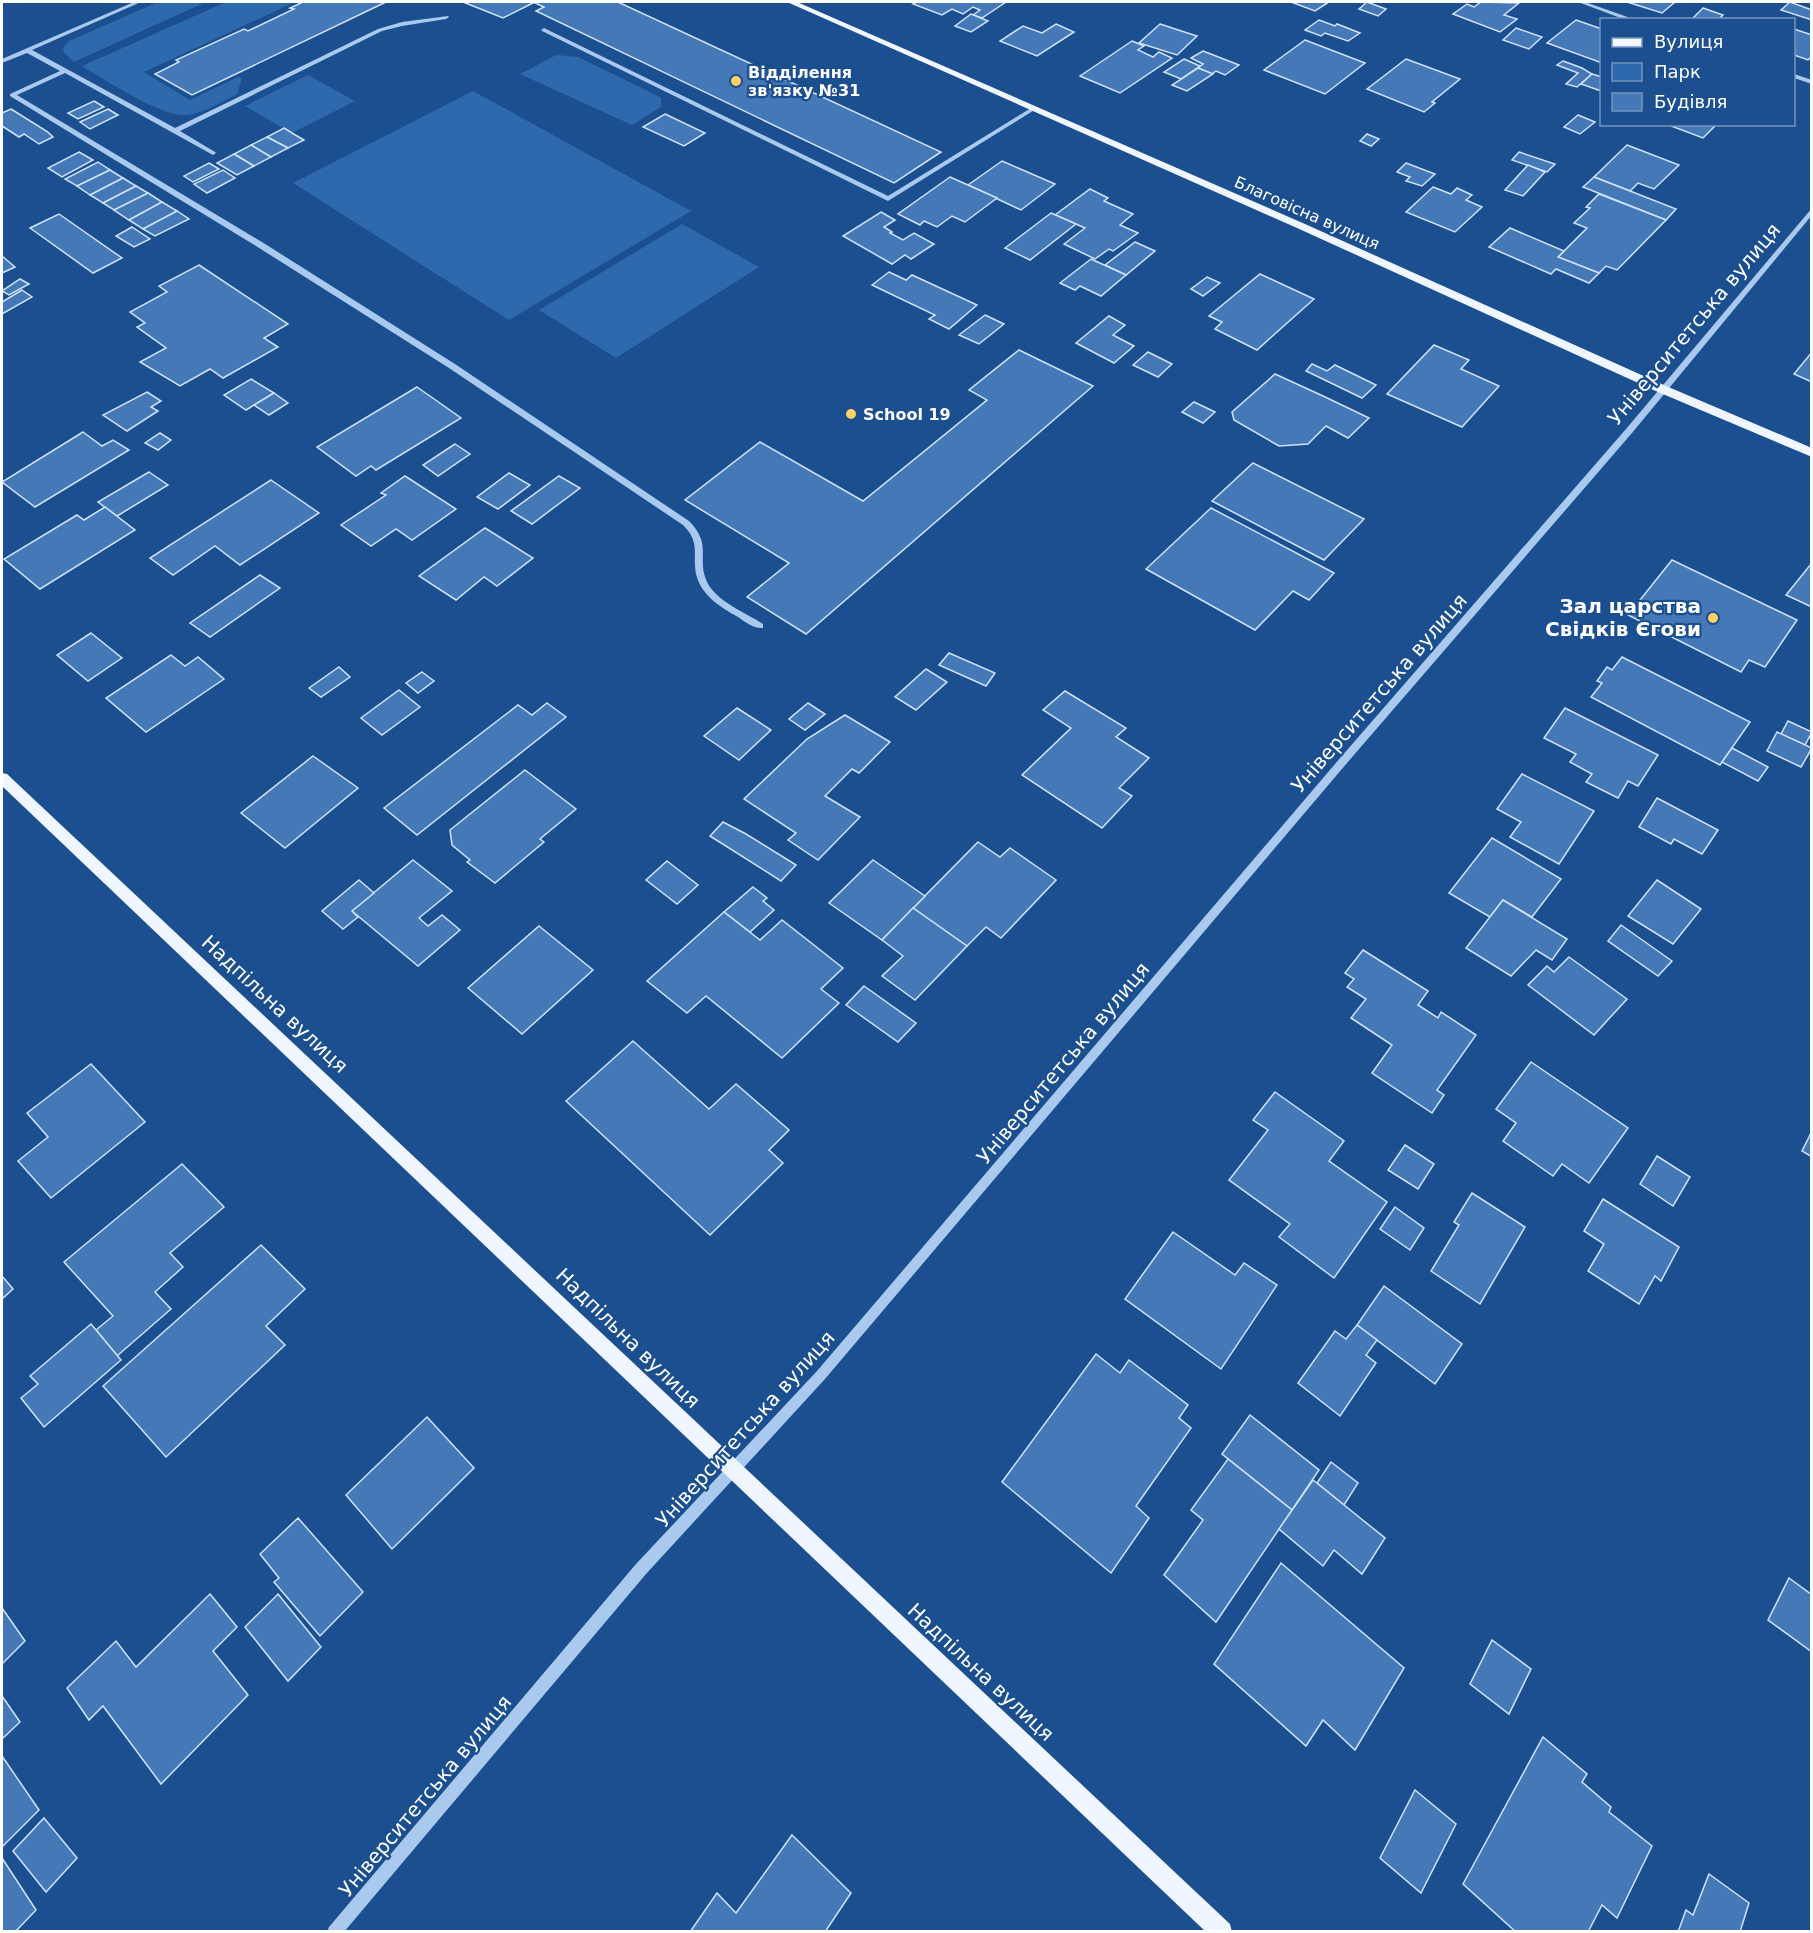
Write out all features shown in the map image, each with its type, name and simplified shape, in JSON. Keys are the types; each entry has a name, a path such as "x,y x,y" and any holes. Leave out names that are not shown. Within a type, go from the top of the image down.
{"main road":[{"name":"Благовісна вулиця","path":"791,2 1662,389 1812,453"},
{"name":"Надпільна вулиця","path":"2,778 602,1343 732,1470 1222,1932"}],"street":[{"path":"2,62 138,2"},
{"path":"1581,2 1627,18"},
{"path":"175,131 380,30 446,17"},
{"path":"544,30 888,200 1033,109"},
{"path":"27,50 213,153"},
{"path":"65,71 12,95 259,244 442,360 686,523 700,540 700,571 704,585 715,597 760,626"},
{"path":"1795,76 1812,82"},
{"name":"Університетська вулиця","path":"334,1932 641,1569 821,1375 1344,760 1629,431 1812,210"}],"green space":[{"path":"158,2 206,2 74,62 64,53 63,48 69,41"},
{"path":"226,2 295,2 144,72 190,100 238,77 242,78 237,94 205,110 186,115 163,110 134,97 82,66"},
{"path":"556,55 578,57 656,95 661,98 661,107 632,125 520,74"},
{"path":"308,75 355,101 292,133 245,106"},
{"path":"473,91 691,211 509,320 293,183"},
{"path":"682,224 759,267 616,358 539,310"}],"building":[{"path":"303,2 386,2 192,95 155,74 179,62 176,60 244,29 248,31 294,9 290,8"},
{"path":"463,2 535,2 503,18"},
{"name":"Відділення зв'язку №31","path":"533,2 618,2 941,152 894,183 536,11 544,7"},
{"path":"917,2 1006,2 982,18 973,15 980,10 973,7 963,14 952,9 942,15 913,4"},
{"path":"1291,2 1329,2 1315,11"},
{"path":"1367,2 1386,9 1378,16 1359,9"},
{"path":"1481,2 1519,3 1504,15 1517,19 1500,32 1453,14 1467,4 1474,7"},
{"path":"1627,2 1675,2 1662,13"},
{"path":"1790,2 1812,10 1812,20 1781,10"},
{"path":"1703,8 1723,15 1720,18 1693,18"},
{"path":"971,14 988,21 971,32 955,26"},
{"path":"1319,20 1360,33 1348,41 1325,33 1321,36 1305,30"},
{"path":"1576,20 1600,28 1600,62 1547,43"},
{"path":"1056,24 1074,32 1037,56 1000,41 1023,26 1042,33"},
{"path":"1160,24 1197,36 1177,55 1139,43"},
{"path":"1516,28 1542,37 1529,49 1503,40"},
{"path":"1795,29 1812,35 1812,56 1808,60 1795,55"},
{"path":"1305,40 1365,63 1325,94 1264,70"},
{"path":"1132,41 1144,46 1138,50 1153,57 1159,52 1172,58 1120,93 1080,76"},
{"path":"1203,51 1239,65 1225,75 1216,71 1212,74 1198,68 1203,64 1191,58"},
{"path":"1184,59 1200,66 1181,79 1164,72"},
{"path":"1406,59 1460,79 1432,102 1435,103 1424,112 1367,89"},
{"path":"1563,61 1592,74 1577,87 1566,84 1578,73 1557,65"},
{"path":"1198,68 1213,74 1187,91 1172,85"},
{"path":"1592,74 1600,76 1600,91 1581,84"},
{"path":"94,101 104,107 78,119 68,113"},
{"path":"11,109 53,137 39,144 24,134 19,137 2,126 2,113"},
{"path":"108,109 118,115 90,129 80,122"},
{"path":"665,114 705,133 684,146 643,127"},
{"path":"1578,115 1595,122 1580,134 1564,127"},
{"path":"1671,126 1715,126 1703,138"},
{"path":"284,128 304,140 288,148 267,137"},
{"path":"1367,134 1379,139 1371,146 1360,141"},
{"path":"267,137 288,148 271,157 251,145"},
{"path":"251,145 271,157 254,166 234,154"},
{"path":"1627,145 1679,165 1654,189 1638,183 1630,191 1594,177"},
{"path":"79,152 93,160 62,177 48,168"},
{"path":"1519,152 1555,164 1547,172 1512,160"},
{"path":"234,154 254,166 237,175 217,163"},
{"path":"1002,161 1055,184 1021,210 968,185"},
{"path":"98,162 110,170 77,186 65,179"},
{"path":"209,163 219,169 193,182 184,176"},
{"path":"1406,163 1435,174 1422,186 1406,181 1410,177 1397,172"},
{"path":"1528,165 1545,172 1523,196 1505,190"},
{"path":"110,170 123,178 90,195 77,186"},
{"path":"223,170 235,178 207,193 194,184"},
{"path":"950,177 997,198 965,222 952,216 937,227 924,221 920,225 898,214"},
{"path":"1594,177 1676,209 1666,220 1583,187"},
{"path":"123,178 136,186 103,203 90,195"},
{"path":"136,186 148,193 114,210 103,203"},
{"path":"1433,187 1451,194 1457,188 1472,195 1466,200 1482,207 1455,232 1406,212"},
{"path":"1090,189 1108,198 1104,201 1133,214 1120,225 1138,233 1113,251 1109,249 1095,259 1064,244 1085,228 1055,215"},
{"path":"148,193 162,202 129,220 114,210"},
{"path":"1599,194 1666,220 1617,270 1606,266 1599,273 1558,257 1587,228 1574,223 1590,208 1586,207"},
{"path":"162,202 177,211 143,229 129,220"},
{"path":"177,211 189,219 155,236 143,229"},
{"path":"881,212 895,220 884,227 892,232 890,233 903,240 914,233 934,244 911,259 905,255 892,264 843,236"},
{"path":"1051,213 1076,224 1030,260 1005,248"},
{"path":"59,214 122,258 93,273 30,228"},
{"path":"132,227 150,239 134,247 116,236"},
{"path":"1510,228 1564,251 1558,257 1599,273 1589,283 1556,269 1551,274 1489,247"},
{"path":"1135,242 1155,251 1126,275 1105,265"},
{"path":"2,256 15,267 2,273"},
{"path":"1091,259 1126,275 1101,296 1080,286 1075,290 1060,283"},
{"path":"199,265 288,324 264,338 278,347 223,378 210,369 180,386 140,362 166,348 137,327 145,323 130,312 167,292 159,286"},
{"path":"889,272 906,280 912,275 977,305 949,329 929,319 935,315 872,285"},
{"path":"1260,274 1314,299 1257,350 1215,329 1222,322 1209,316"},
{"path":"1207,277 1220,283 1203,296 1191,289"},
{"path":"20,279 29,284 9,295 2,291"},
{"path":"22,290 32,297 2,314 2,302"},
{"path":"985,315 1004,324 979,344 959,335"},
{"path":"1109,316 1125,325 1113,335 1134,346 1114,363 1076,343"},
{"path":"1434,345 1469,360 1461,369 1499,386 1462,427 1387,394"},
{"path":"1019,350 1093,386 806,634 747,597 789,563 685,500 760,442 863,501 987,400 969,390"},
{"path":"1148,352 1172,364 1158,377 1133,365"},
{"path":"1812,352 1812,382 1794,374"},
{"path":"1312,364 1327,371 1335,365 1376,385 1362,398 1306,371"},
{"path":"1275,374 1369,418 1348,438 1326,426 1308,444 1279,446 1234,420 1232,412"},
{"path":"251,379 274,393 246,410 224,395"},
{"path":"417,387 461,418 376,470 371,466 356,476 317,447"},
{"path":"147,392 161,401 151,407 158,411 127,431 103,415"},
{"path":"274,393 288,403 269,415 254,405"},
{"path":"1194,402 1215,412 1203,423 1182,412"},
{"path":"83,432 102,446 113,440 129,450 35,507 2,482"},
{"path":"160,433 171,440 158,450 145,443"},
{"path":"455,444 470,454 438,476 423,465"},
{"path":"1253,463 1364,519 1324,560 1212,501"},
{"path":"149,472 168,485 117,516 98,502"},
{"path":"509,473 530,485 498,509 477,497"},
{"path":"405,476 456,509 412,540 396,529 371,546 341,525 386,495 381,493"},
{"path":"559,476 580,488 532,524 511,511"},
{"path":"271,480 319,513 240,565 215,546 173,575 150,558"},
{"path":"105,507 135,530 40,589 4,559 77,515 84,520"},
{"path":"1211,508 1334,573 1309,600 1293,591 1255,630 1146,569"},
{"path":"485,528 533,558 497,586 484,577 456,600 419,576"},
{"name":"Зал царства Свідків Єгови","path":"1672,560 1797,620 1765,667 1749,660 1741,672 1628,615"},
{"path":"1812,565 1812,607 1786,595"},
{"path":"260,575 280,588 210,637 190,623"},
{"path":"91,633 122,658 88,681 57,655"},
{"path":"949,653 995,673 986,686 939,665"},
{"path":"171,655 185,666 198,657 224,679 146,732 106,698"},
{"path":"1622,657 1750,722 1720,765 1591,697 1602,683 1597,681 1607,667 1612,670"},
{"path":"339,667 350,677 321,697 309,688"},
{"path":"926,669 947,682 916,710 895,697"},
{"path":"422,672 434,681 418,693 406,683"},
{"path":"399,690 420,707 382,735 361,718"},
{"path":"1065,691 1126,728 1116,737 1149,758 1119,788 1132,796 1102,828 1022,775 1071,728 1043,710"},
{"path":"547,703 566,717 417,835 384,808 518,705 532,715"},
{"path":"808,703 825,714 805,730 789,719"},
{"path":"737,708 771,730 739,760 704,736"},
{"path":"1565,708 1658,755 1638,786 1628,781 1618,798 1586,782 1592,774 1570,762 1576,754 1544,738"},
{"path":"845,715 890,742 859,773 852,769 825,796 860,817 818,860 788,840 796,833 744,799 807,739"},
{"path":"1788,721 1812,732 1805,745 1781,734"},
{"path":"1777,732 1812,748 1801,767 1767,751"},
{"path":"1732,748 1768,767 1758,781 1722,762"},
{"path":"313,756 358,788 285,848 241,813"},
{"path":"525,770 576,809 540,839 544,842 495,883 467,862 470,860 452,845 450,830"},
{"path":"1522,774 1594,811 1559,864 1510,837 1521,822 1497,809"},
{"path":"1657,798 1718,830 1702,854 1674,839 1671,844 1639,827"},
{"path":"723,822 796,865 781,881 710,836"},
{"path":"1492,838 1561,879 1532,917 1503,900 1490,917 1449,893"},
{"path":"978,842 1000,857 1010,848 1056,880 1001,938 986,927 967,946 913,908"},
{"path":"413,860 452,891 419,918 428,926 442,915 460,930 418,966 352,911"},
{"path":"873,860 925,896 882,940 829,903"},
{"path":"667,861 698,885 677,904 646,880"},
{"path":"359,880 374,893 352,911 358,917 343,929 322,911"},
{"path":"1657,880 1701,909 1673,944 1628,916"},
{"path":"753,887 767,898 763,901 774,910 750,932 724,912"},
{"path":"1503,900 1567,939 1552,960 1536,950 1511,976 1466,948"},
{"path":"913,908 967,946 915,1000 882,976 903,956 882,940"},
{"path":"724,912 760,940 782,920 843,968 821,989 839,1003 782,1058 706,996 687,1013 647,981"},
{"path":"1621,925 1672,961 1658,976 1608,941"},
{"path":"539,926 593,970 522,1034 468,988"},
{"path":"1363,950 1428,991 1418,1005 1438,1018 1441,1012 1476,1035 1437,1090 1444,1095 1432,1113 1372,1073 1392,1045 1351,1018 1366,999 1347,987 1354,979 1345,973"},
{"path":"1569,957 1627,999 1594,1035 1528,985 1547,966 1554,972"},
{"path":"864,986 916,1023 898,1042 846,1005"},
{"path":"633,1041 709,1109 736,1084 789,1130 769,1150 783,1163 710,1235 566,1101"},
{"path":"1531,1062 1628,1128 1589,1183 1562,1164 1553,1176 1503,1141 1516,1123 1496,1109"},
{"path":"91,1064 145,1122 51,1198 18,1161 48,1137 27,1113"},
{"path":"1275,1092 1344,1141 1329,1161 1387,1202 1334,1278 1279,1237 1290,1224 1229,1180 1268,1130 1253,1120"},
{"path":"1812,1131 1812,1157 1802,1151"},
{"path":"1405,1145 1434,1164 1418,1189 1388,1170"},
{"path":"1657,1156 1690,1177 1673,1206 1640,1184"},
{"path":"182,1164 224,1207 170,1253 183,1267 155,1292 171,1309 117,1356 96,1330 113,1316 64,1262"},
{"path":"1472,1193 1525,1227 1480,1304 1431,1271 1459,1225 1454,1222"},
{"path":"1603,1199 1679,1247 1661,1281 1655,1276 1639,1304 1588,1271 1604,1244 1584,1231"},
{"path":"1395,1207 1424,1228 1410,1250 1380,1229"},
{"path":"1173,1232 1235,1275 1244,1263 1277,1285 1221,1369 1125,1299"},
{"path":"261,1245 305,1289 266,1326 285,1345 166,1457 103,1386"},
{"path":"2,1276 13,1289 2,1299"},
{"path":"1384,1286 1462,1344 1435,1384 1357,1325"},
{"path":"91,1324 121,1360 44,1427 21,1398 38,1384 30,1376"},
{"path":"1357,1325 1377,1340 1366,1355 1376,1363 1340,1416 1298,1383 1335,1331 1346,1339"},
{"path":"1096,1354 1120,1373 1129,1360 1188,1405 1179,1418 1191,1428 1136,1506 1149,1518 1111,1573 1002,1482"},
{"path":"1250,1415 1319,1470 1292,1510 1222,1454"},
{"path":"427,1417 474,1468 392,1549 346,1495"},
{"path":"1228,1459 1292,1510 1216,1622 1164,1575 1203,1520 1191,1510"},
{"path":"1331,1462 1358,1483 1344,1505 1317,1483"},
{"path":"1313,1480 1385,1538 1362,1574 1334,1550 1323,1566 1279,1529"},
{"path":"298,1518 363,1592 320,1636 274,1582 279,1578 260,1554"},
{"path":"1281,1563 1404,1668 1355,1750 1323,1720 1306,1746 1214,1664"},
{"path":"1789,1578 1812,1595 1812,1652 1768,1620"},
{"path":"210,1594 237,1627 213,1651 248,1695 161,1784 103,1706 89,1720 67,1688 116,1641 136,1667"},
{"path":"278,1594 321,1647 288,1681 245,1627"},
{"path":"2,1608 25,1641 2,1664"},
{"path":"1492,1640 1531,1669 1509,1714 1470,1684"},
{"path":"2,1696 20,1722 2,1739"},
{"path":"1543,1737 1587,1774 1582,1782 1611,1807 1609,1812 1652,1846 1617,1918 1602,1905 1588,1932 1516,1932 1463,1884"},
{"path":"2,1756 39,1810 2,1847"},
{"path":"1415,1790 1456,1824 1421,1893 1380,1858"},
{"path":"44,1818 77,1858 46,1892 13,1851"},
{"path":"792,1835 851,1893 825,1932 690,1932 717,1893 736,1913"},
{"path":"2,1858 36,1910 15,1932 2,1932"},
{"path":"1709,1874 1749,1903 1740,1932 1678,1932 1686,1910 1693,1915"}],"place":[{"name":"Відділення зв'язку №31","path":"736,81"},
{"name":"School 19","path":"851,414"},
{"name":"Зал царства Свідків Єгови","path":"1713,618"}]}
